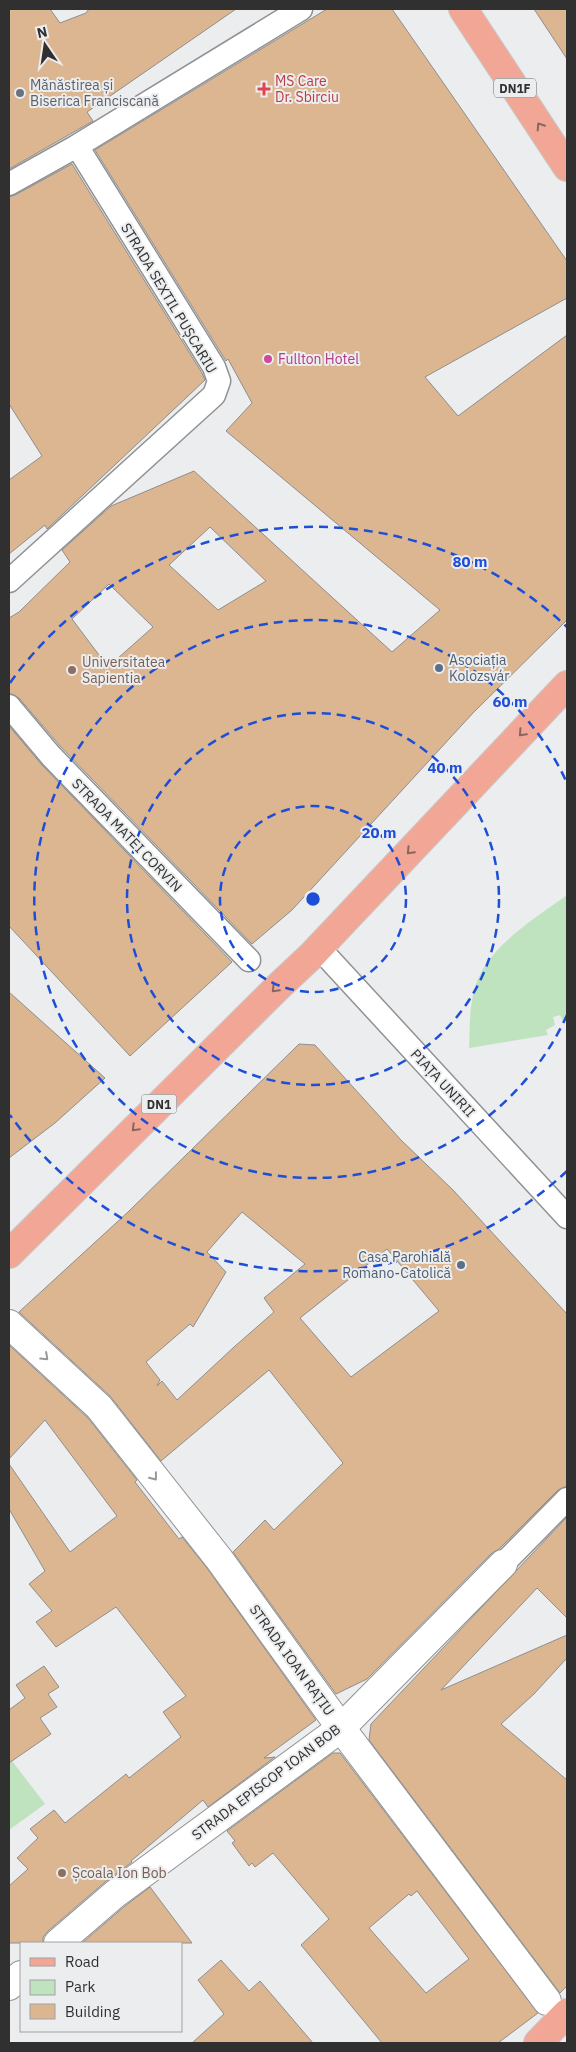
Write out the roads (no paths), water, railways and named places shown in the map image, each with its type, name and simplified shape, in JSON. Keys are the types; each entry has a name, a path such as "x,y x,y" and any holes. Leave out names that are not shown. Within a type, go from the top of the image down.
{"main road":[{"name":"DN1F","path":"463,9 567,167"},
{"name":"DN1","path":"9,1254 315,952 567,684"},
{"path":"538,2043 557,2009"}],"street":[{"path":"9,184 77,146 301,9"},
{"name":"STRADA SEXTIL PUȘCARIU","path":"9,581 214,394 219,381 214,367 77,146"},
{"name":"STRADA MATEI CORVIN","path":"9,706 51,756 249,960"},
{"name":"PIAȚA UNIRII","path":"315,952 567,1217"},
{"name":"STRADA IOAN RAȚIU","path":"9,1324 99,1407 219,1559 341,1728 557,2009"},
{"name":"STRADA EPISCOP IOAN BOB","path":"59,1942 115,1894 341,1728 567,1499"},
{"path":"9,1986 20,1976"}],"place":[{"name":"MS Care Dr. Sbirciu","path":"264,89"},
{"name":"Mănăstirea și Biserica Franciscană","path":"20,93"},
{"name":"Fullton Hotel","path":"268,359"},
{"name":"Asociația Kolozsvár","path":"439,668"},
{"name":"Universitatea Sapientia","path":"72,670"},
{"name":"Casa Parohială Romano-Catolică","path":"461,1265"},
{"name":"Școala Ion Bob","path":"62,1873"}]}
